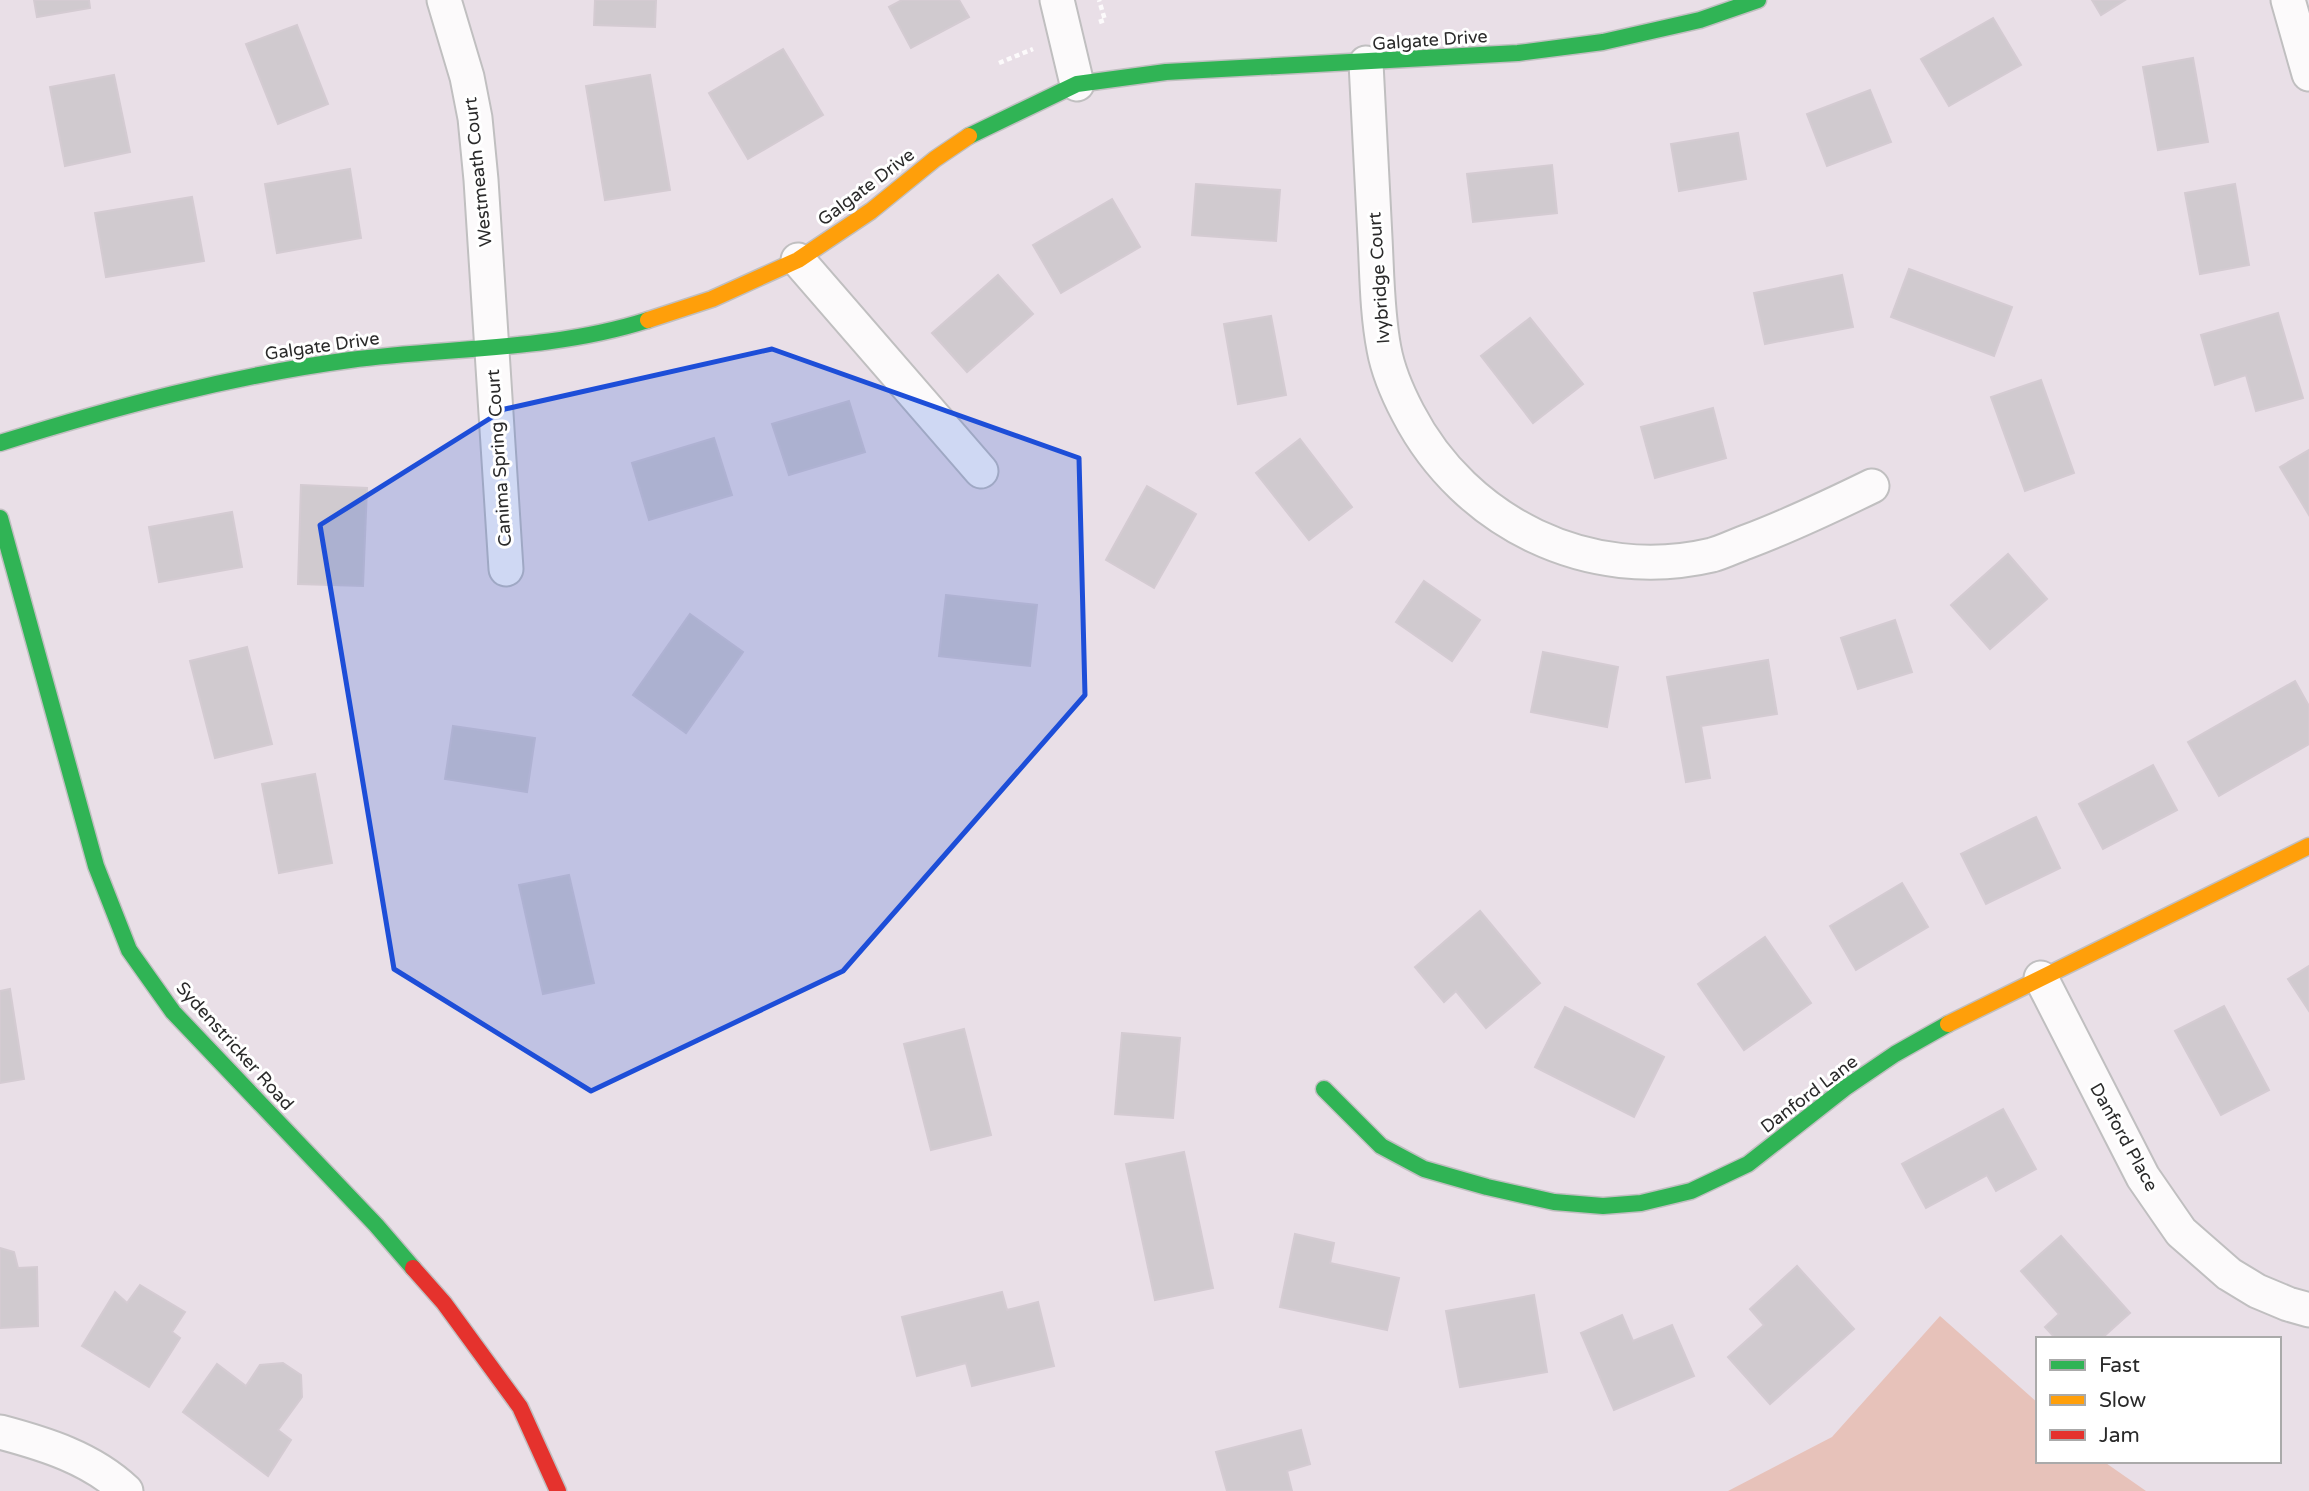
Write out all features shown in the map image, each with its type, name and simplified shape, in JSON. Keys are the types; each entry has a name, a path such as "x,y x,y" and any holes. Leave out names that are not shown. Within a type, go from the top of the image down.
{"street":[{"name":"Westmeath Court","path":"444,0 467,77 475,118 491,348"},
{"path":"1057,0 1077,84"},
{"name":"Galgate Drive","path":"0,443 89,415 241,377 351,360 570,340 629,326 712,299 798,260 871,211 935,159 976,132 1077,84 1166,72 1518,53 1604,42 1700,20 1758,0"},
{"path":"2288,0 2309,74"},
{"name":"Ivybridge Court","path":"1366,63 1377,281 1384,350 1399,394 1420,435 1447,472 1490,511 1535,538 1560,548 1612,560 1666,562 1712,555 1775,531 1872,486"},
{"path":"798,260 981,471"},
{"name":"Canima Spring Court","path":"491,348 506,569"},
{"name":"Sydenstricker Road","path":"0,518 96,866 129,950 173,1012 376,1225 444,1303 520,1407 558,1491"},
{"name":"Danford Lane","path":"1324,1089 1381,1146 1424,1169 1488,1187 1554,1202 1603,1206 1641,1203 1691,1191 1748,1164 1845,1088 1895,1054 1961,1017 2309,846"},
{"name":"Danford Place","path":"2041,978 2143,1177 2182,1232 2229,1274 2257,1291 2309,1310"},
{"path":"0,1432 43,1443 85,1462 126,1491"}],"highlighted area":[{"path":"772,349 1079,458 1085,695 843,971 591,1091 394,969 320,525 505,409"}],"shaded area":[{"path":"1940,1316 2036,1401 2036,1463 2106,1463 2146,1491 1728,1491 1832,1437"}],"building":[{"path":"34,0 89,0 90,8 37,17"},
{"path":"595,0 656,0 655,27 594,25"},
{"path":"902,0 959,0 969,17 911,48 889,7"},
{"path":"2092,0 2125,0 2101,15"},
{"path":"1993,18 2021,65 1949,106 1921,59"},
{"path":"297,25 328,104 278,124 246,44"},
{"path":"783,49 823,115 748,159 709,93"},
{"path":"2193,58 2208,142 2158,150 2143,67"},
{"path":"114,75 130,152 65,166 50,87"},
{"path":"650,75 670,190 605,200 586,86"},
{"path":"1870,90 1891,142 1827,166 1807,114"},
{"path":"1738,133 1746,179 1679,191 1671,144"},
{"path":"1552,165 1557,213 1473,222 1467,174"},
{"path":"350,169 361,238 277,253 265,184"},
{"path":"1196,184 1280,190 1276,241 1192,235"},
{"path":"2235,184 2249,265 2200,274 2185,193"},
{"path":"192,197 204,261 106,277 95,213"},
{"path":"1112,199 1140,247 1061,293 1033,245"},
{"path":"1909,269 2012,307 1994,356 1891,317"},
{"path":"998,275 1033,314 967,372 932,333"},
{"path":"1842,275 1853,327 1765,344 1754,293"},
{"path":"2278,313 2303,398 2256,411 2246,375 2215,385 2201,335"},
{"path":"1271,316 1286,395 1238,404 1224,324"},
{"path":"1530,318 1583,384 1533,423 1481,356"},
{"path":"2041,380 2074,473 2025,491 1991,397"},
{"path":"849,401 865,452 789,475 772,424"},
{"path":"1713,408 1726,458 1655,478 1641,427"},
{"path":"714,438 732,495 649,520 632,463"},
{"path":"1300,439 1352,507 1309,540 1256,473"},
{"path":"2309,450 2309,515 2280,467"},
{"path":"301,485 367,488 363,586 298,584"},
{"path":"1147,486 1196,514 1154,588 1106,560"},
{"path":"232,512 242,567 159,582 149,527"},
{"path":"2008,554 2047,599 1990,649 1951,605"},
{"path":"1424,581 1480,620 1452,661 1396,622"},
{"path":"946,595 1037,605 1030,666 939,656"},
{"path":"690,614 743,652 686,733 633,695"},
{"path":"1895,620 1912,672 1858,689 1841,638"},
{"path":"247,647 272,744 215,758 190,661"},
{"path":"1543,652 1618,667 1607,727 1531,712"},
{"path":"1768,660 1777,714 1701,726 1710,778 1686,782 1667,677"},
{"path":"2295,681 2309,706 2309,744 2219,796 2188,742"},
{"path":"453,726 535,738 527,792 445,779"},
{"path":"2153,765 2177,810 2103,849 2079,804"},
{"path":"315,774 332,863 279,873 262,784"},
{"path":"2036,817 2060,868 1986,904 1961,854"},
{"path":"569,875 594,983 543,994 519,885"},
{"path":"1902,883 1928,927 1856,970 1830,926"},
{"path":"1480,911 1540,983 1486,1028 1456,991 1444,1002 1415,967"},
{"path":"1765,937 1811,1003 1744,1050 1698,984"},
{"path":"2309,966 2309,1011 2288,979"},
{"path":"10,989 24,1079 0,1083 0,991"},
{"path":"2224,1006 2269,1090 2221,1115 2175,1031"},
{"path":"1565,1007 1664,1057 1634,1117 1535,1067"},
{"path":"964,1029 991,1135 931,1150 904,1044"},
{"path":"1122,1033 1180,1038 1173,1118 1115,1114"},
{"path":"2003,1109 2036,1169 1996,1191 1987,1175 1926,1208 1902,1164"},
{"path":"1184,1152 1213,1288 1155,1300 1126,1164"},
{"path":"1295,1234 1334,1243 1330,1263 1399,1278 1387,1330 1280,1307"},
{"path":"2061,1236 2130,1313 2103,1337 2054,1337 2045,1327 2059,1314 2021,1271"},
{"path":"0,1248 14,1252 18,1268 37,1267 38,1326 0,1328"},
{"path":"1797,1266 1854,1329 1770,1404 1728,1357 1764,1325 1750,1309"},
{"path":"140,1285 185,1312 172,1332 180,1338 149,1387 82,1346 115,1292 127,1303"},
{"path":"1002,1292 1007,1310 1038,1302 1054,1366 972,1386 966,1363 917,1376 902,1317"},
{"path":"1534,1295 1547,1372 1460,1387 1446,1311"},
{"path":"1622,1315 1633,1341 1672,1325 1694,1376 1614,1410 1581,1333"},
{"path":"283,1363 301,1375 302,1397 278,1430 291,1440 268,1476 183,1412 217,1364 246,1386 260,1365"},
{"path":"1301,1430 1310,1464 1287,1471 1292,1491 1227,1491 1216,1452"}],"traffic: fast":[{"path":"969,136 1077,84 1166,72 1518,53 1603,42 1700,20 1758,0"},
{"path":"0,443 130,405 261,375 350,360 575,338 648,320"},
{"path":"0,518 96,866 129,950 173,1012 376,1225 413,1268"},
{"path":"1324,1089 1381,1146 1424,1169 1554,1202 1603,1206 1641,1203 1691,1191 1748,1164 1845,1088 1895,1054 1948,1024"}],"traffic: slow":[{"path":"648,320 712,299 798,260 871,211 935,159 969,136"},
{"path":"1948,1024 2309,846"}],"traffic: jam":[{"path":"413,1268 444,1303 520,1407 558,1491"}]}
